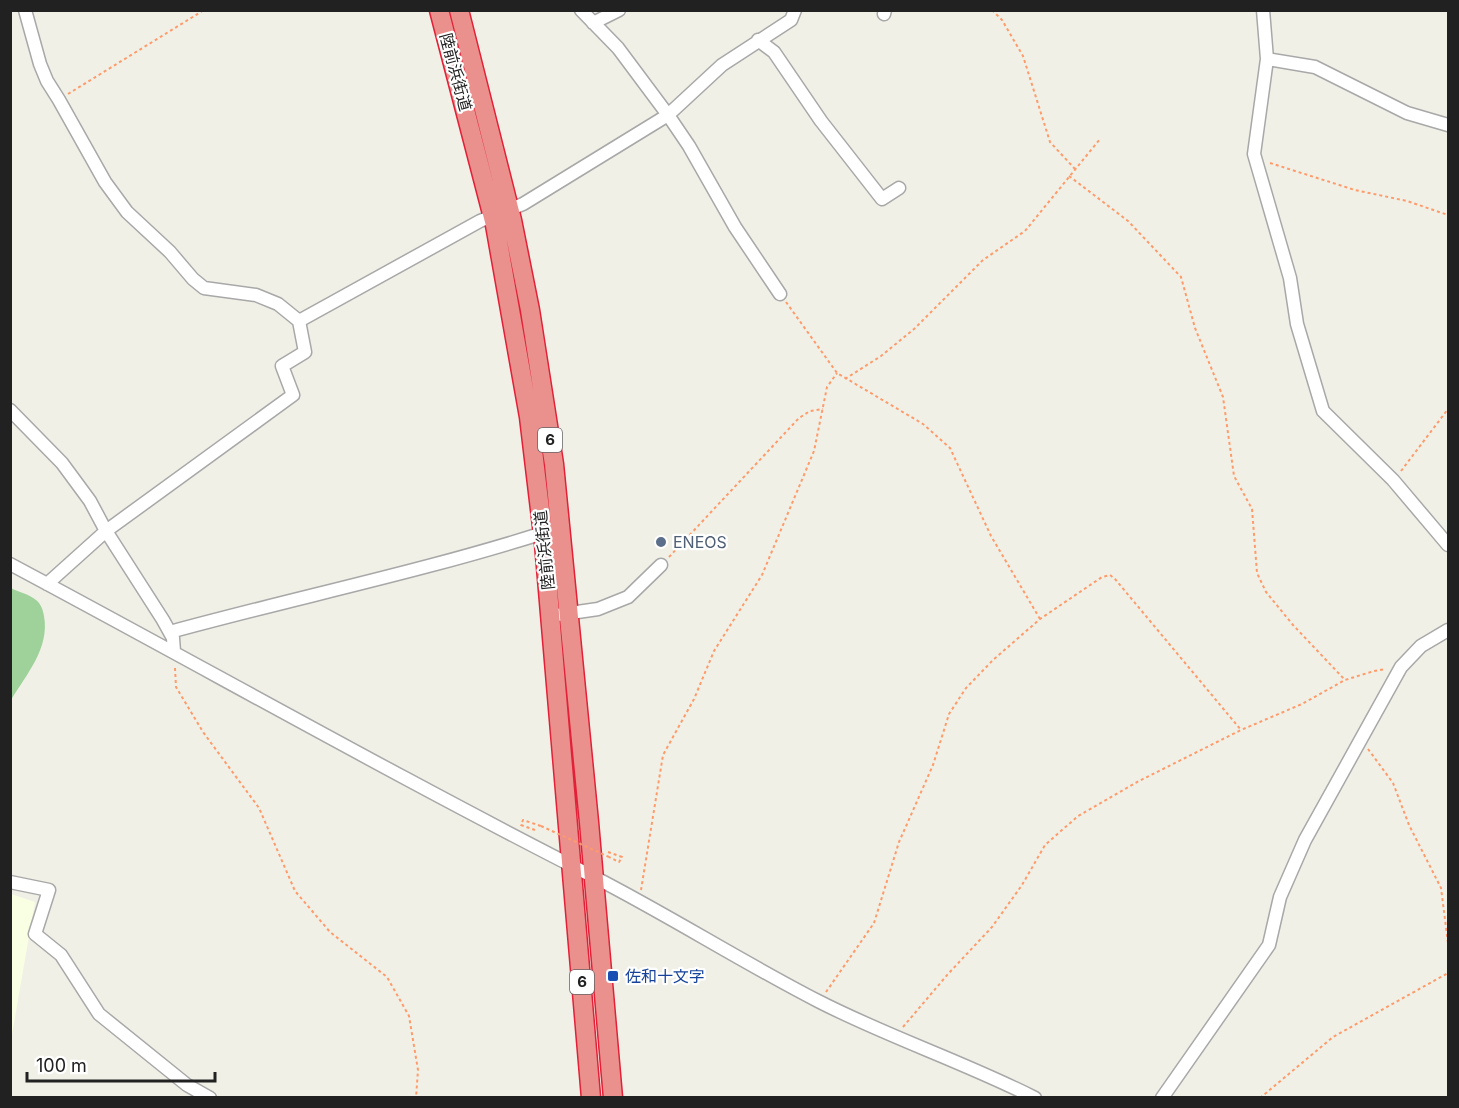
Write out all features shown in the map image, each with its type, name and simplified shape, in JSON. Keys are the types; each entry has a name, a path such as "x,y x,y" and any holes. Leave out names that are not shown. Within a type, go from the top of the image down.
{"highway":[{"name":"陸前浜街道","path":"439,10 492,216 530,417 543,533 591,1098"},
{"name":"陸前浜街道","path":"459,10 510,209 530,310 554,464 570,614 613,1098"}],"street":[{"path":"25,10 47,81 105,182 122,204 204,288 256,295 278,304 299,321 305,352 282,366 293,395 106,531 47,584"},
{"path":"581,10 618,48 668,115 689,146 735,227 780,294"},
{"path":"593,23 619,10"},
{"path":"299,321 480,221 523,204 668,115 722,65 791,20 795,10"},
{"path":"1263,10 1267,59 1254,153 1290,278 1297,324 1323,411 1393,480 1449,545"},
{"path":"758,40 774,52 821,122 882,199 899,188"},
{"path":"1267,59 1315,67 1407,112 1449,125"},
{"path":"10,410 62,463 90,501 106,531 170,632 174,652"},
{"path":"170,632 478,554 543,533"},
{"path":"10,564 476,818 594,877 819,1002 999,1079 1035,1098"},
{"path":"550,616 598,609 628,597 661,565"},
{"path":"1162,1098 1269,945 1280,897 1305,840 1401,667 1421,646 1449,630"},
{"path":"10,882 50,890 35,934 61,955 99,1014 188,1085 210,1098"}],"path":[{"path":"59,100 204,10"},
{"path":"992,10 1002,20 1023,56 1050,142 1075,169"},
{"path":"845,379 881,356 906,336 982,260 1024,231 1101,139"},
{"path":"1255,158 1355,190 1407,201 1449,215"},
{"path":"1069,176 1128,221 1181,277 1195,328 1223,397 1234,476 1252,509 1257,573 1266,592 1293,625 1345,680"},
{"path":"780,294 837,373 923,424 950,448 991,536 1040,619"},
{"path":"639,902 663,755 694,699 714,651 762,575 814,451 827,387 837,373"},
{"path":"661,565 798,418 810,411 823,409"},
{"path":"1393,480 1449,409"},
{"path":"819,1002 874,923 899,842 933,765 949,714 966,688 993,660 1040,619 1102,578 1110,575 1115,579 1241,730"},
{"path":"174,652 176,687 203,732 259,808 294,891 330,932 387,977 409,1016 418,1070 416,1098"},
{"path":"895,1036 992,927 1022,885 1045,845 1078,816 1139,781 1241,730 1302,704 1345,680 1374,671 1401,667"},
{"path":"1362,740 1393,783 1409,825 1441,888 1449,943"},
{"path":"535,830 521,825 523,820 620,862 622,857 605,850"},
{"path":"1260,1098 1334,1038 1449,973"}],"shaded area":[{"path":"10,894 35,902 11,1040"}],"green space":[{"path":"11,588 38,602 43,612 45,628 35,661 11,700"}],"place":[{"name":"ENEOS","path":"661,542"},
{"name":"佐和十文字","path":"613,976"}]}
